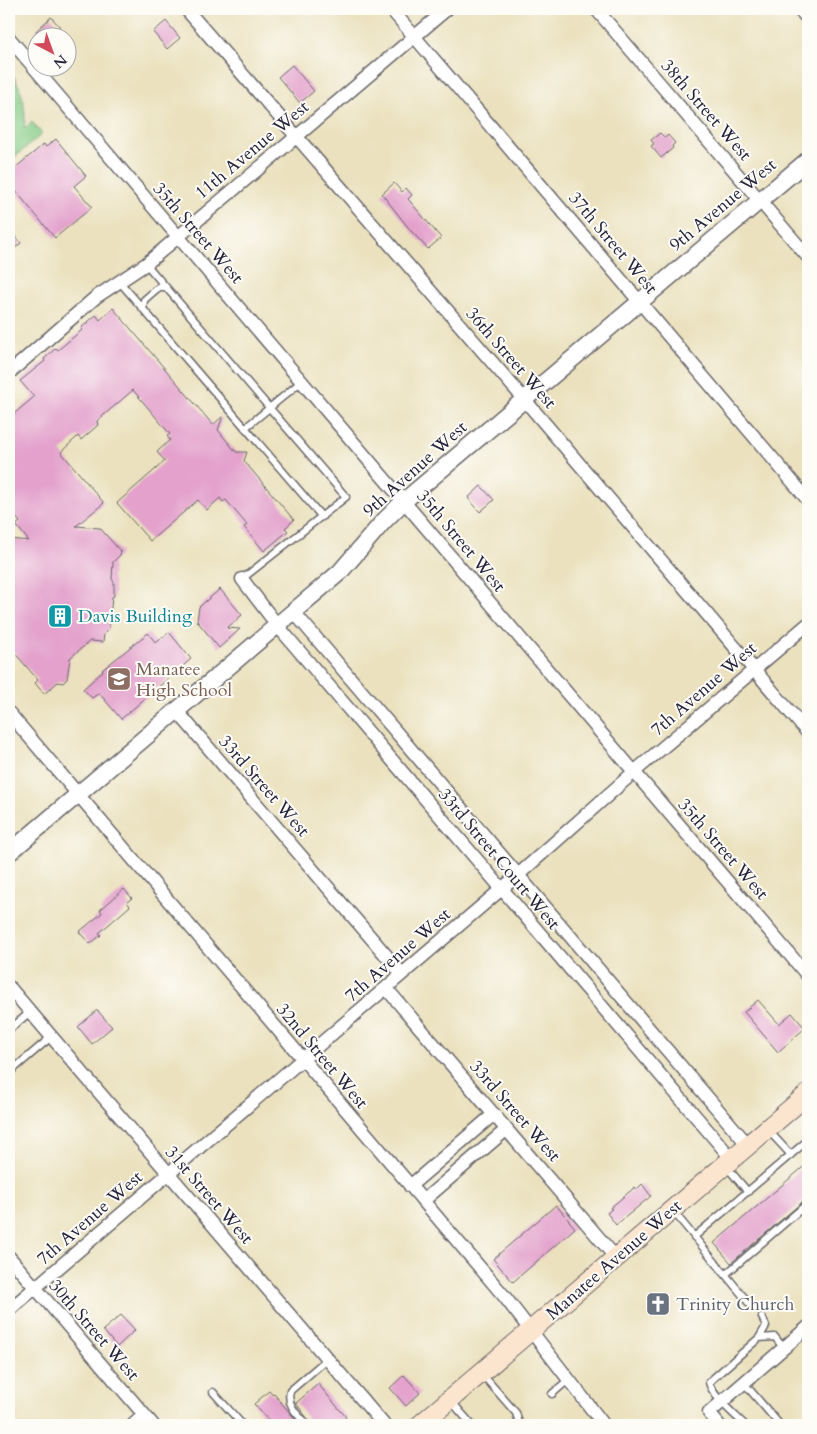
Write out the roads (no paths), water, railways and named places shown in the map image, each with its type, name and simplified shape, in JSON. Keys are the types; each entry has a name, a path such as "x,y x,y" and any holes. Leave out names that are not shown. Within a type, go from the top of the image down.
{"main road":[{"name":"Manatee Avenue West","path":"420,1425 808,1094"}],"street":[{"name":"36th Street West","path":"186,9 524,399 808,732"},
{"name":"37th Street West","path":"391,9 808,500"},
{"name":"11th Avenue West","path":"9,373 96,298 146,264 447,9"},
{"name":"38th Street West","path":"596,9 808,257"},
{"path":"800,9 808,19"},
{"name":"35th Street West","path":"9,38 808,976"},
{"name":"9th Avenue West","path":"9,853 340,572 383,522 404,501 808,160"},
{"name":"33rd Street Court West","path":"242,580 728,1162"},
{"name":"33rd Street Court West","path":"294,611 748,1145"},
{"name":"7th Avenue West","path":"9,1310 518,875 634,772 808,624"},
{"name":"33rd Street West","path":"177,711 402,974"},
{"name":"32nd Street West","path":"9,713 504,1296 604,1425"},
{"name":"31st Street West","path":"9,987 384,1425"},
{"name":"33rd Street West","path":"386,988 616,1258"},
{"path":"410,1186 494,1114"},
{"path":"423,1201 507,1129"},
{"name":"30th Street West","path":"9,1257 149,1420"},
{"path":"720,1425 709,1412 808,1328"},
{"path":"133,1425 149,1420"}],"lane":[{"path":"146,264 346,497 242,580"},
{"path":"119,281 322,517"},
{"path":"143,309 144,300 159,287 166,287"},
{"path":"245,428 302,381"},
{"path":"9,1030 30,1012"},
{"path":"9,1073 51,1036"},
{"path":"768,1129 791,1155"},
{"path":"694,1237 808,1140"},
{"path":"728,1162 748,1192"},
{"path":"726,1274 808,1203"},
{"path":"672,1210 753,1308"},
{"path":"744,1425 722,1402 709,1382 759,1338 766,1326 762,1318"},
{"path":"759,1338 774,1337 784,1349"},
{"path":"307,1425 291,1406 288,1398 290,1391 327,1359"},
{"path":"481,1373 516,1413 520,1422"},
{"path":"552,1394 568,1380"},
{"path":"744,1383 780,1425"},
{"path":"213,1392 240,1422 240,1425"},
{"path":"450,1400 472,1425"}],"place":[{"name":"Davis Building","path":"60,616"},
{"name":"Manatee High School","path":"119,679"},
{"name":"Trinity Church","path":"658,1304"}]}
